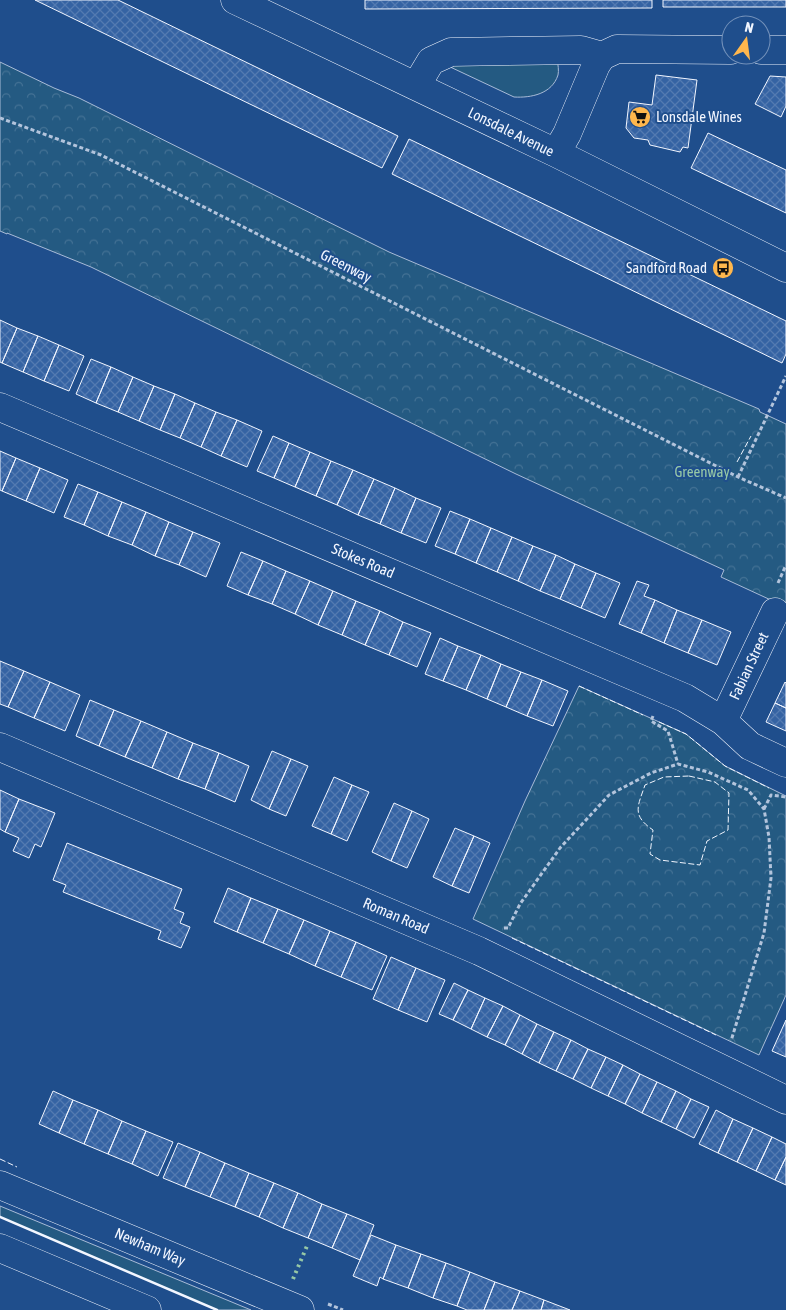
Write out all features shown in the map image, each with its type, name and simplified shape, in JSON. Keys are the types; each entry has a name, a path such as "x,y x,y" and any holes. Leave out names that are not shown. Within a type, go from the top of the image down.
{"main road":[{"name":"Lonsdale Avenue","path":"235,0 556,153 786,268"},
{"path":"556,153 567,134 596,65 602,56 617,49 721,50"},
{"path":"416,86 431,61 451,52 580,50 602,56"},
{"path":"771,50 786,50"},
{"name":"Stokes Road","path":"0,407 679,696 723,721 750,746 786,763"},
{"name":"Fabian Street","path":"723,721 775,612"},
{"name":"Roman Road","path":"0,747 479,951 786,1100"},
{"name":"Newham Way","path":"0,1185 300,1310"},
{"path":"0,1248 147,1310"}],"path":[{"name":"Greenway","path":"0,118 101,155 738,477 786,498"},
{"path":"738,477 786,376"},
{"path":"654,712 651,721 668,731 678,764"},
{"path":"497,926 508,928 520,904 560,848 609,795 651,773 678,764 708,772 748,790 764,808 771,878 764,933 728,1048"},
{"path":"718,784 721,778"},
{"path":"764,808 771,795 786,797"}],"green space":[{"path":"557,59 558,75 551,87 540,94 521,97 514,97 446,65"},
{"name":"Greenway","path":"0,62 79,98 389,252 759,409 760,412 786,424 786,607 721,577 724,570 516,474 91,267 0,231"},
{"path":"579,686 686,734 725,766 786,796 786,995 759,1055 473,919 525,801"},
{"path":"0,1206 251,1310 217,1310 0,1217"}],"building":[{"path":"35,0 118,0 398,136 382,168"},
{"path":"365,0 652,0 652,8 365,9"},
{"path":"663,0 786,0 786,7 663,7"},
{"path":"656,75 697,80 688,148 683,147 680,152 650,145 648,140 634,138 626,128 629,102 652,105"},
{"path":"770,76 786,77 786,106 781,117 755,104"},
{"path":"708,133 786,170 786,213 691,168"},
{"path":"409,139 786,321 786,354 782,363 392,174"},
{"path":"0,320 17,328 2,363 0,362"},
{"path":"17,328 38,336 23,372 2,363"},
{"path":"38,336 59,345 44,381 23,372"},
{"path":"59,345 84,356 69,391 44,381"},
{"path":"91,359 111,367 96,403 76,394"},
{"path":"111,367 133,377 118,412 96,403"},
{"path":"133,377 154,386 139,421 118,412"},
{"path":"154,386 175,394 160,430 139,421"},
{"path":"175,394 195,403 180,438 160,430"},
{"path":"195,403 216,412 201,447 180,438"},
{"path":"216,412 237,420 221,456 201,447"},
{"path":"237,420 262,431 247,467 221,456"},
{"path":"273,436 289,443 274,478 257,471"},
{"path":"289,443 310,452 295,487 274,478"},
{"path":"0,451 16,458 2,491 0,490"},
{"path":"310,452 331,461 316,496 295,487"},
{"path":"16,458 40,468 26,501 2,491"},
{"path":"331,461 353,470 337,505 316,496"},
{"path":"40,468 68,480 54,513 26,501"},
{"path":"353,470 374,479 358,515 337,505"},
{"path":"374,479 395,488 380,524 358,515"},
{"path":"78,484 98,492 84,525 64,517"},
{"path":"395,488 416,498 401,533 380,524"},
{"path":"98,492 122,502 108,536 84,525"},
{"path":"416,498 441,508 426,543 401,533"},
{"path":"122,502 146,512 132,545 108,536"},
{"path":"450,511 470,519 455,554 435,546"},
{"path":"146,512 169,522 155,556 132,545"},
{"path":"470,519 491,528 476,563 455,554"},
{"path":"169,522 193,532 179,565 155,556"},
{"path":"491,528 512,537 497,572 476,563"},
{"path":"193,532 220,543 206,577 179,565"},
{"path":"512,537 533,546 518,581 497,572"},
{"path":"533,546 556,555 540,591 518,581"},
{"path":"241,552 263,561 248,595 227,586"},
{"path":"556,555 575,564 560,599 540,591"},
{"path":"263,561 286,571 272,604 248,595"},
{"path":"575,564 596,573 581,608 560,599"},
{"path":"286,571 310,581 295,614 272,604"},
{"path":"596,573 620,583 605,618 581,608"},
{"path":"310,581 333,591 318,625 295,614"},
{"path":"637,581 649,585 644,596 655,600 641,633 619,624"},
{"path":"333,591 356,601 342,635 318,625"},
{"path":"655,600 677,610 664,643 641,633"},
{"path":"356,601 380,611 365,645 342,635"},
{"path":"677,610 702,620 688,653 664,643"},
{"path":"380,611 403,622 389,655 365,645"},
{"path":"702,620 731,632 717,665 688,653"},
{"path":"403,622 431,633 417,667 389,655"},
{"path":"440,638 458,646 443,681 425,674"},
{"path":"458,646 481,655 466,690 443,681"},
{"path":"481,655 501,664 487,699 466,690"},
{"path":"0,661 24,671 8,707 0,704"},
{"path":"501,664 521,672 506,707 487,699"},
{"path":"24,671 50,682 34,718 8,707"},
{"path":"521,672 542,680 527,716 506,707"},
{"path":"542,680 568,691 553,726 527,716"},
{"path":"50,682 80,695 65,731 34,718"},
{"path":"786,683 786,708 775,703"},
{"path":"90,700 114,710 99,746 76,736"},
{"path":"775,703 786,708 786,731 766,722"},
{"path":"114,710 141,721 125,757 99,746"},
{"path":"141,721 167,732 152,768 125,757"},
{"path":"167,732 193,743 178,779 152,768"},
{"path":"193,743 219,753 205,789 178,779"},
{"path":"272,751 291,759 269,809 251,800"},
{"path":"219,753 249,766 235,802 205,789"},
{"path":"291,759 308,766 286,816 269,809"},
{"path":"334,777 352,785 331,834 312,826"},
{"path":"352,785 369,792 347,841 331,834"},
{"path":"0,790 19,799 5,832 0,829"},
{"path":"19,799 55,813 41,847 35,844 29,858 13,851 19,838 5,832"},
{"path":"394,803 412,811 391,861 372,852"},
{"path":"412,811 429,819 407,868 391,861"},
{"path":"455,828 474,836 452,886 433,877"},
{"path":"474,836 490,843 469,893 452,886"},
{"path":"67,843 182,889 174,909 184,913 180,923 190,927 181,948 158,939 161,931 63,892 66,885 53,880"},
{"path":"228,888 251,898 237,932 214,922"},
{"path":"251,898 278,909 263,943 237,932"},
{"path":"278,909 304,920 289,954 263,943"},
{"path":"304,920 330,931 315,966 289,954"},
{"path":"330,931 356,942 341,977 315,966"},
{"path":"356,942 387,956 372,990 341,977"},
{"path":"391,957 416,968 398,1010 373,999"},
{"path":"416,968 445,980 427,1022 398,1010"},
{"path":"454,983 468,990 453,1020 439,1014"},
{"path":"468,990 485,998 471,1029 453,1020"},
{"path":"485,998 503,1006 487,1037 471,1029"},
{"path":"503,1006 520,1015 505,1045 487,1037"},
{"path":"520,1015 537,1024 522,1054 505,1045"},
{"path":"786,1020 786,1057 772,1051"},
{"path":"537,1024 554,1032 539,1063 522,1054"},
{"path":"554,1032 571,1040 556,1071 539,1063"},
{"path":"571,1040 588,1049 573,1079 556,1071"},
{"path":"588,1049 606,1057 591,1088 573,1079"},
{"path":"606,1057 623,1065 608,1096 591,1088"},
{"path":"623,1065 640,1074 625,1104 608,1096"},
{"path":"640,1074 657,1082 642,1113 625,1104"},
{"path":"657,1082 676,1091 661,1122 642,1113"},
{"path":"53,1091 73,1100 59,1133 39,1124"},
{"path":"676,1091 691,1099 676,1129 661,1122"},
{"path":"691,1099 709,1107 694,1138 676,1129"},
{"path":"73,1100 98,1110 84,1144 59,1133"},
{"path":"98,1110 122,1121 108,1154 84,1144"},
{"path":"716,1110 733,1119 718,1153 699,1144"},
{"path":"733,1119 753,1128 737,1162 718,1153"},
{"path":"122,1121 146,1131 132,1164 108,1154"},
{"path":"753,1128 772,1137 756,1171 737,1162"},
{"path":"146,1131 173,1142 158,1176 132,1164"},
{"path":"772,1137 786,1144 786,1157 775,1180 756,1171"},
{"path":"178,1143 200,1152 185,1187 163,1178"},
{"path":"200,1152 225,1163 210,1197 185,1187"},
{"path":"786,1157 786,1185 775,1180"},
{"path":"225,1163 249,1173 235,1207 210,1197"},
{"path":"249,1173 274,1183 259,1217 235,1207"},
{"path":"274,1183 298,1193 283,1228 259,1217"},
{"path":"298,1193 322,1204 308,1238 283,1228"},
{"path":"322,1204 347,1214 332,1248 308,1238"},
{"path":"347,1214 374,1225 360,1260 332,1248"},
{"path":"371,1235 396,1245 383,1279 380,1277 377,1286 353,1276"},
{"path":"396,1245 421,1254 408,1288 383,1279"},
{"path":"421,1254 446,1263 433,1298 408,1288"},
{"path":"446,1263 470,1272 457,1306 433,1298"},
{"path":"470,1272 495,1282 484,1310 467,1310 457,1306"},
{"path":"495,1282 520,1291 512,1310 484,1310"},
{"path":"520,1291 544,1300 541,1310 512,1310"},
{"path":"544,1300 570,1310 541,1310"}],"hedge":[{"path":"293,1279 307,1246"}],"fence":[{"path":"737,462 751,436"},
{"path":"579,686 643,715"},
{"path":"659,722 686,734 725,766 769,788"},
{"path":"689,776 715,782 729,793 728,830 707,841 700,865 660,860 650,854 653,830 641,820 638,810 645,785 664,777 689,776"},
{"path":"512,938 716,1035"},
{"path":"0,1159 17,1167"}],"wall":[{"path":"0,1217 217,1310"}],"place":[{"name":"Lonsdale Wines","path":"640,117"},
{"name":"Sandford Road","path":"723,268"}]}
